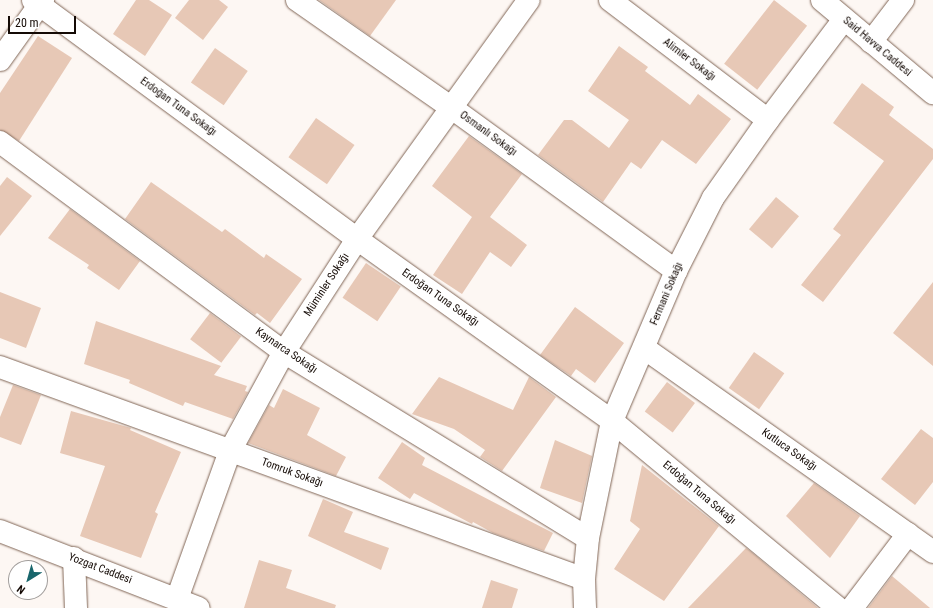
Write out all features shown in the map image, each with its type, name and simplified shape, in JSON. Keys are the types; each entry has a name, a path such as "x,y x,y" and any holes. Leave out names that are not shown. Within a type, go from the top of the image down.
{"street":[{"name":"Osmanlı Sokağı","path":"297,0 452,108 676,271"},
{"name":"Müminler Sokağı","path":"177,599 230,451 284,352 357,239 529,0"},
{"name":"Alimler Sokağı","path":"610,0 768,120"},
{"name":"Said Havva Caddesi","path":"822,0 933,93"},
{"path":"871,42 903,0"},
{"path":"0,60 39,2"},
{"name":"Erdoğan Tuna Sokağı","path":"39,2 357,239 612,421 838,608"},
{"name":"Fermani Sokağı","path":"585,608 584,579 588,538 612,421 676,271 713,198 768,120 844,19"},
{"name":"Kaynarca Sokağı","path":"0,142 284,352 588,538"},
{"name":"Kutluca Sokağı","path":"644,348 933,552"},
{"name":"Tomruk Sokağı","path":"0,367 584,579"},
{"name":"Yozgat Caddesi","path":"0,531 74,558 199,608"},
{"path":"852,608 908,534"},
{"path":"74,558 76,608"}],"building":[{"path":"136,0 149,0 172,15 145,56 113,34"},
{"path":"189,0 219,0 228,7 203,40 175,18"},
{"path":"319,0 396,0 370,36"},
{"path":"774,0 807,26 757,90 724,64"},
{"path":"38,36 72,58 19,141 0,130 0,93"},
{"path":"619,46 648,67 645,71 690,105 698,94 731,119 696,164 662,140 641,169 631,162 603,202 538,155 564,120 572,120 609,148 629,120 588,91"},
{"path":"215,48 248,71 224,105 191,82"},
{"path":"862,83 894,107 889,115 933,149 933,159 823,302 801,285 841,235 833,229 884,161 833,123"},
{"path":"316,118 355,145 327,184 288,157"},
{"path":"469,136 522,174 490,217 527,245 511,267 490,252 462,294 433,275 472,217 432,186"},
{"path":"7,177 32,196 0,236 0,186"},
{"path":"151,182 222,232 225,229 264,258 266,254 302,279 270,323 257,313 255,315 125,219"},
{"path":"776,197 799,216 772,248 749,229"},
{"path":"70,209 140,261 119,290 87,268 89,265 48,238"},
{"path":"366,263 401,286 377,321 343,298"},
{"path":"933,282 933,366 893,333"},
{"path":"0,292 41,308 26,348 0,338"},
{"path":"575,307 624,343 595,383 576,369 571,376 540,355"},
{"path":"210,313 241,336 221,363 190,339"},
{"path":"96,321 221,366 214,375 247,386 245,391 248,392 233,419 185,402 183,406 129,383 130,380 84,364"},
{"path":"754,352 784,373 759,409 729,388"},
{"path":"439,377 513,410 529,377 556,397 502,471 480,457 485,450 454,429 412,414"},
{"path":"667,382 695,403 673,433 645,412"},
{"path":"13,385 41,395 21,445 0,437 0,417"},
{"path":"283,389 320,408 307,435 346,457 336,476 248,443 269,405 274,408"},
{"path":"71,411 131,428 130,430 181,452 155,512 158,514 141,558 80,536 105,466 60,453"},
{"path":"921,429 933,438 933,482 915,505 881,479"},
{"path":"555,440 592,456 582,503 540,488"},
{"path":"402,442 425,458 422,465 553,533 544,551 493,533 473,522 472,524 414,493 410,499 378,478"},
{"path":"642,465 719,526 664,601 614,569 640,529 630,521"},
{"path":"814,483 860,516 830,558 786,516"},
{"path":"323,499 353,512 344,532 389,548 381,570 308,536"},
{"path":"746,548 749,550 818,608 688,608"},
{"path":"259,560 292,570 286,588 336,605 335,608 244,608"},
{"path":"892,576 930,608 868,608"},
{"path":"491,580 518,589 512,608 482,608"}]}
